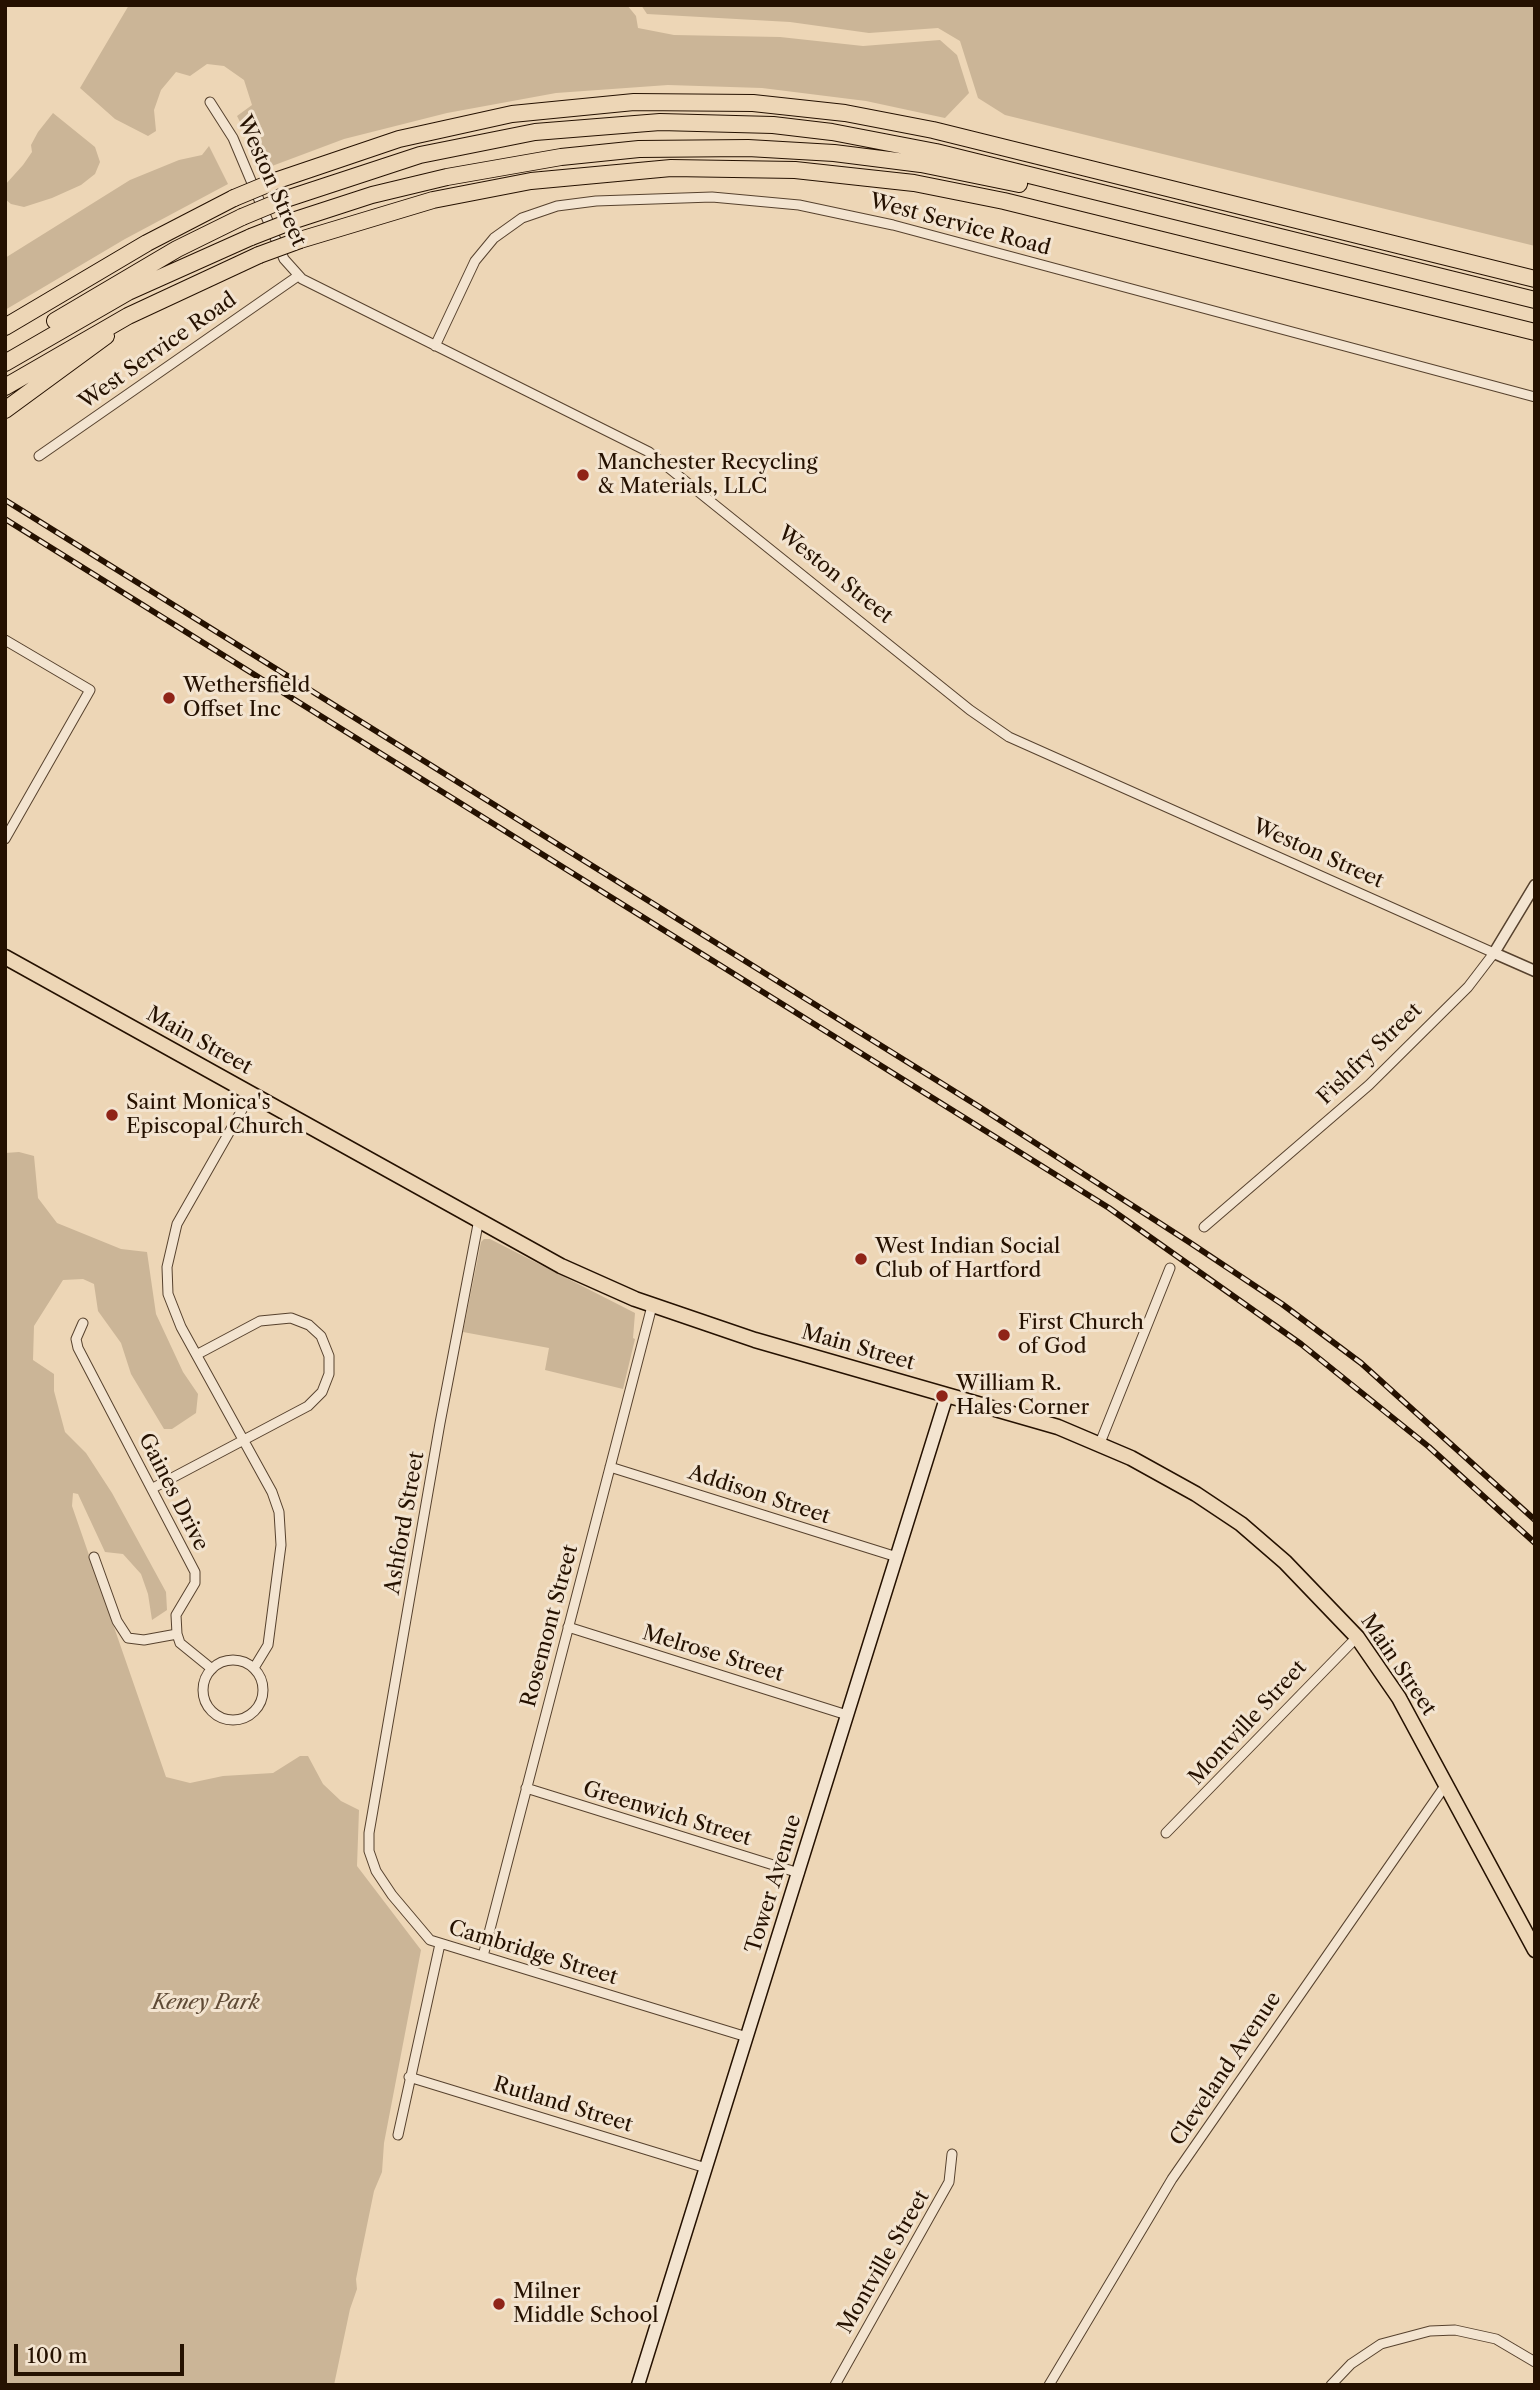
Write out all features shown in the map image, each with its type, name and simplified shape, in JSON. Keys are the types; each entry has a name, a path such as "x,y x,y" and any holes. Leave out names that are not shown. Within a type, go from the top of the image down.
{"highway":[{"path":"5,327 147,243 234,198 275,181 380,145 512,114 615,103 753,103 845,113 933,130 1535,279"},
{"path":"5,351 177,249 283,200 398,161 508,136 634,122 747,123 832,132 936,152 1535,300"},
{"path":"5,363 128,292 292,221 425,181 561,157 682,148 806,150 893,160 1001,179 1535,312"},
{"path":"5,387 128,316 259,255 300,240 433,200 531,181 671,168 794,170 888,179 982,196 1535,332"},
{"path":"5,410 86,353 128,316"}],"main road":[{"name":"Main Street","path":"5,957 561,1266 652,1306 755,1340 1032,1418 1100,1443 1158,1471 1241,1524 1309,1584 1357,1637 1399,1698 1535,1950"},
{"name":"Tower Avenue","path":"638,2385 947,1395"}],"street":[{"name":"Weston Street","path":"210,102 228,128 284,259 298,276 616,434 658,458 970,710 1009,737 1535,971"},
{"name":"West Service Road","path":"435,346 480,254 499,233 522,218 548,208 586,202 712,197 799,205 893,225 1535,397"},
{"name":"West Service Road","path":"39,456 298,276"},
{"path":"5,640 90,690 5,839"},
{"name":"Fishfry Street","path":"1205,1227 1370,1085 1468,987 1494,953 1535,886"},
{"path":"251,1094 177,1224 167,1267 168,1294 181,1327 272,1492 281,1529 268,1645 254,1668"},
{"name":"Ashford Street","path":"369,1833 479,1219"},
{"path":"1100,1443 1171,1268"},
{"name":"Rosemont Street","path":"482,1956 652,1306"},
{"path":"153,1488 308,1406 322,1392 330,1364 321,1336 302,1321 271,1318 198,1354"},
{"name":"Gaines Drive","path":"83,1323 76,1339 78,1348 195,1572 195,1583 176,1615 177,1634"},
{"name":"Addison Street","path":"610,1467 897,1557"},
{"path":"94,1557 117,1621 128,1638 144,1640 177,1634 180,1643 212,1669"},
{"name":"Melrose Street","path":"568,1627 847,1715"},
{"name":"Montville Street","path":"1166,1833 1357,1637"},
{"path":"230,1660 254,1668 264,1687 259,1707 242,1720 232,1721 212,1713 206,1704 203,1684 212,1669 230,1660"},
{"name":"Cleveland Avenue","path":"1049,2385 1172,2179 1447,1783"},
{"name":"Greenwich Street","path":"526,1788 799,1873"},
{"name":"Cambridge Street","path":"369,1833 369,1852 376,1871 424,1935 440,1944 747,2037"},
{"path":"398,2134 440,1944"},
{"name":"Rutland Street","path":"409,2077 706,2168"},
{"name":"Montville Street","path":"835,2385 950,2182 952,2154"},
{"path":"1331,2385 1351,2364 1381,2344 1430,2331 1455,2330 1496,2339 1535,2362"}],"green space":[{"path":"129,5 627,5 636,16 638,28 674,35 780,37 863,46 940,40 957,55 969,93 945,118 866,101 762,88 668,85 556,93 447,113 344,139 264,169 237,116 252,105 244,80 224,66 207,64 190,76 176,72 161,90 154,110 156,131 148,136 115,119 80,88"},
{"path":"641,5 1535,5 1535,246 1005,115 978,98 960,41 938,28 869,33 790,22 647,14"},
{"path":"53,113 95,147 100,162 95,174 81,185 52,198 24,207 11,204 5,199 5,185 32,152 31,145 38,132"},
{"path":"209,146 228,184 125,239 5,310 5,258 130,180 179,160 202,155"},
{"name":"Keney Park","path":"19,1152 34,1156 38,1198 57,1223 121,1249 147,1252 156,1314 183,1372 198,1394 196,1413 172,1429 164,1429 131,1374 121,1343 98,1311 94,1284 83,1279 63,1280 34,1326 33,1360 54,1374 54,1391 65,1432 86,1453 112,1493 166,1592 167,1610 152,1620 148,1594 141,1574 123,1554 105,1552 78,1494 73,1493 72,1506 166,1777 190,1783 223,1776 273,1773 300,1756 308,1756 323,1784 341,1801 359,1810 357,1866 421,1950 384,2143 382,2172 374,2191 356,2279 357,2289 350,2309 334,2385 5,2385 5,1153"},
{"path":"490,1239 635,1313 635,1339 623,1389 545,1370 549,1348 463,1332 481,1242"}],"railway":[{"path":"5,500 978,1106 1189,1242 1282,1304 1361,1363 1535,1520"},
{"path":"5,519 1109,1208 1301,1344 1429,1447 1535,1543"}],"place":[{"name":"Manchester Recycling & Materials, LLC","path":"583,475"},
{"name":"Wethersfield Offset Inc","path":"169,698"},
{"name":"Saint Monica's Episcopal Church","path":"112,1115"},
{"name":"West Indian Social Club of Hartford","path":"861,1259"},
{"name":"First Church of God","path":"1004,1335"},
{"name":"William R. Hales Corner","path":"942,1396"},
{"name":"Milner Middle School","path":"499,2304"}]}
